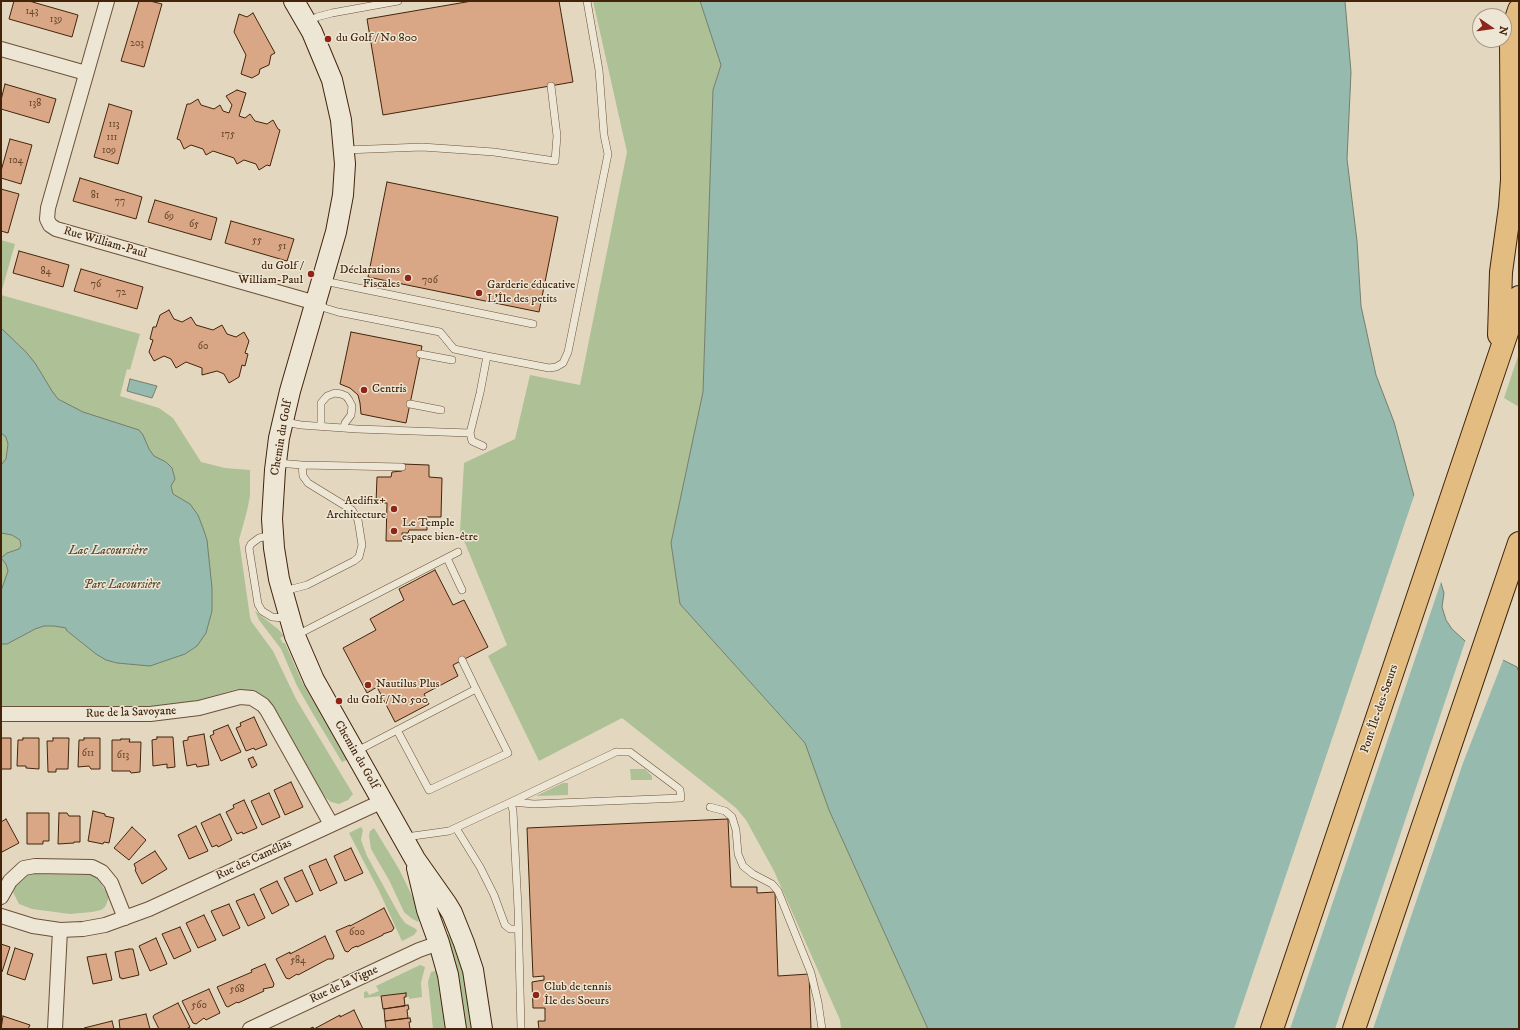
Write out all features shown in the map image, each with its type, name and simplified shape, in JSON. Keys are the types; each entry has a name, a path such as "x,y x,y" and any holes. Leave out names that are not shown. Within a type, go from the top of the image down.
{"highway":[{"path":"1498,359 1501,272 1510,207 1512,180 1512,44 1514,25 1519,10"},
{"name":"Pont Île-des-Sœurs","path":"1272,1029 1519,298"},
{"path":"1354,1029 1519,543"}],"street":[{"name":"Rue William-Paul","path":"107,1 48,208 47,218 50,225 60,230 316,303"},
{"name":"Chemin du Golf","path":"294,1 319,46 332,80 341,120 345,150 345,178 336,232 282,422 273,499 272,535 275,555 288,616 314,680 415,859 446,903 458,928 472,970 482,1029"},
{"path":"1,49 86,74"},
{"name":"Rue de la Savoyane","path":"1,714 150,714 192,709 240,697 252,698 263,705 267,710 331,824"},
{"name":"Rue des Camélias","path":"1,916 33,926 60,930 95,927 125,918 149,909 383,801"},
{"name":"Chemin du Golf","path":"415,859 427,910 439,943 450,986 456,1029"},
{"path":"1,897 10,881 24,868 35,866 92,867 102,872 111,883 125,918"},
{"path":"55,1029 60,930"},
{"name":"Rue de la Vigne","path":"250,1029 419,950 439,943"}],"lane":[{"path":"307,23 318,17 332,13 398,1"},
{"path":"316,303 333,310 440,332 454,349 549,368 556,367 563,363 568,352 608,154 604,135 598,70 588,1"},
{"path":"345,150 422,147 494,152 555,161 557,136 551,86"},
{"path":"322,280 533,324"},
{"path":"420,354 452,360"},
{"path":"483,446 472,442 470,433 488,356"},
{"path":"321,426 321,403 327,396 335,393 346,396 352,406 351,415 345,423 344,428"},
{"path":"410,404 441,410"},
{"path":"282,422 344,428 470,433"},
{"path":"276,463 402,467"},
{"path":"282,592 307,585 354,561 359,557 362,549 362,540 357,516 352,510 308,483 302,476 302,465"},
{"path":"272,535 265,535 259,538 251,544 250,548 258,604 262,611 272,616 279,618 288,616"},
{"path":"295,636 458,552"},
{"path":"446,558 462,590"},
{"path":"397,730 429,790 508,753 462,660"},
{"path":"355,752 476,689"},
{"path":"405,840 413,836 444,832 456,828 616,752 630,752 678,788 681,794 681,798 534,804 511,802"},
{"path":"511,802 513,811 521,1029"},
{"path":"710,807 725,811 732,817 736,830 738,854 744,866 753,874 772,884 778,891 811,973 818,1002 822,1029"},
{"path":"456,828 485,877 505,925 510,929 518,929"}],"green space":[{"path":"593,1 700,1 721,65 713,90 703,392 671,543 680,604 805,743 829,810 928,1029 841,1029 840,1020 774,871 746,820 736,808 622,718 539,761 488,656 507,645 460,531 464,463 515,439 530,375 580,385 627,152"},
{"path":"1,240 15,244 1,293"},
{"name":"Parc Lacoursière","path":"1,295 140,334 130,370 127,369 120,396 159,408 173,418 201,462 225,468 250,470 250,496 239,540 251,621 273,651 296,699 353,794 348,800 339,804 331,802 325,797 269,701 265,697 252,691 237,689 177,705 145,708 1,707"},
{"path":"1519,353 1519,407 1504,398"},
{"path":"255,611 278,629 284,636 280,638 283,643 285,643 302,682 347,760 342,762 297,686 281,649 259,620"},
{"path":"630,769 645,769 652,776 652,780 631,780"},
{"path":"563,783 568,783 568,795 536,796"},
{"path":"361,827 363,830 361,840 367,856 400,916 405,923 417,931 414,935 402,941 379,891 349,833"},
{"path":"374,828 399,869 416,904 420,918 418,922 404,912 389,880 371,849 369,836 370,831"},
{"path":"32,874 91,875 96,877 100,882 108,895 108,900 105,907 101,910 92,912 70,914 32,909 19,904 13,892 25,876"},
{"path":"451,934 463,971 474,1029 464,1029 446,936"},
{"path":"420,965 425,967 421,983 422,997 409,999 409,997 406,997 406,993 364,998 364,992 367,991 369,995 379,991 376,986"},
{"path":"436,969 439,973 447,1029 433,1029 428,982 431,972 435,971"}],"water":[{"path":"700,1 1345,1 1351,72 1347,159 1357,241 1361,306 1376,375 1394,422 1414,496 1444,593 1442,607 1446,620 1452,629 1465,641 1517,667 1519,673 1519,1029 928,1029 829,810 805,743 680,604 671,543 703,392 713,90 721,65"},
{"name":"Lac Lacoursière","path":"1,328 26,352 35,363 58,399 83,412 139,430 154,456 166,462 172,468 175,479 171,486 173,494 190,504 198,515 207,540 212,588 212,611 206,633 197,646 185,654 150,666 117,663 106,660 96,654 66,630 66,628 54,626 44,626 35,629 7,644 1,644 1,591 8,571 6,564 1,558 7,553 19,549 21,546 20,540 12,535 1,533 1,465 6,459 8,444 6,437 1,433"},
{"path":"130,379 157,386 152,398 127,391"}],"pier":[{"path":"1415,493 1442,579 1290,1029 1234,1029"},
{"path":"1466,639 1504,658 1463,763 1373,1029 1335,1029"}],"building":[{"path":"14,1 29,1 78,15 72,37 9,19"},
{"path":"139,1 150,1 162,4 144,67 121,61"},
{"path":"472,1 559,1 573,82 383,115 367,19"},
{"path":"253,13 275,53 271,55 269,65 260,69 259,74 252,78 241,74 246,55 234,32 239,14 247,17"},
{"path":"5,84 56,99 49,123 1,109 1,100"},
{"path":"237,90 246,93 239,116 245,118 250,114 255,121 267,124 273,120 280,130 270,166 267,165 259,170 256,164 244,160 237,164 234,158 213,151 206,155 203,149 191,145 184,149 180,140 177,139 187,104 190,104 198,99 201,105 214,109 220,105 223,111 229,113 232,105 226,96"},
{"path":"109,104 132,111 118,164 94,157"},
{"path":"10,139 32,145 21,184 1,178 1,171"},
{"path":"80,178 142,197 136,219 73,201"},
{"path":"387,182 558,217 539,312 368,277"},
{"path":"1,189 19,194 8,233 1,231"},
{"path":"155,200 217,218 211,240 148,222"},
{"path":"231,221 294,239 287,261 225,243"},
{"path":"19,251 69,265 63,287 13,273"},
{"path":"81,269 143,287 137,309 74,291"},
{"path":"169,310 174,319 182,322 191,317 196,325 213,330 222,325 227,334 236,337 244,332 249,341 245,353 248,354 245,366 242,365 239,377 229,383 224,374 217,371 202,375 202,368 186,362 176,368 171,359 164,356 154,361 149,352 153,340 150,339 153,327 156,327 160,315"},
{"path":"351,332 422,346 406,423 361,414 358,395 350,388 340,384"},
{"path":"402,464 429,465 429,477 442,478 441,517 427,517 427,530 409,530 408,533 402,533 402,541 386,541 387,503 376,503 377,477 391,477 392,472 402,471"},
{"path":"435,570 453,605 464,600 488,647 453,665 458,676 424,694 429,704 395,722 377,687 367,693 343,648 376,630 370,619 404,600 399,589"},
{"path":"254,717 267,745 255,750 254,748 246,751 236,728 241,726 240,723"},
{"path":"228,725 241,752 221,761 210,736 214,734 213,731"},
{"path":"204,734 209,765 197,767 196,764 187,766 183,741 188,740 188,737"},
{"path":"157,737 173,737 175,767 167,768 167,764 153,766 152,740 157,739"},
{"path":"1,738 11,738 11,769 1,769"},
{"path":"23,738 39,738 39,769 26,768 26,766 17,766 18,740 23,740"},
{"path":"53,738 69,738 68,769 56,769 56,772 48,772 47,741 53,741"},
{"path":"84,738 100,738 100,769 91,769 89,766 78,767 79,740 84,740"},
{"path":"130,739 129,742 141,742 140,772 131,773 130,771 112,771 112,740"},
{"path":"253,757 257,765 252,768 248,759"},
{"path":"291,782 303,807 285,815 274,790"},
{"path":"269,793 280,817 262,825 251,801"},
{"path":"244,800 257,828 243,834 242,832 237,834 226,812 234,808 233,805"},
{"path":"93,811 114,818 109,843 104,842 103,844 88,841"},
{"path":"27,813 49,813 49,841 43,841 43,844 27,844"},
{"path":"59,813 67,813 69,816 80,816 80,842 58,844"},
{"path":"220,814 232,840 218,847 217,845 212,847 201,823"},
{"path":"6,819 19,843 2,852 1,822"},
{"path":"728,819 731,887 757,887 757,893 775,892 778,976 809,974 811,1029 539,1029 538,1021 545,1021 545,1008 533,1008 532,982 544,980 544,976 533,977 527,828"},
{"path":"196,826 208,851 189,859 178,835"},
{"path":"132,827 146,840 129,860 114,848"},
{"path":"351,848 363,873 345,881 334,856"},
{"path":"155,851 167,869 142,884 135,870 134,864"},
{"path":"326,859 337,883 320,891 309,866"},
{"path":"302,870 313,894 296,902 284,878"},
{"path":"277,881 289,905 272,914 260,889"},
{"path":"254,894 265,918 248,926 236,901"},
{"path":"229,904 240,928 223,936 211,911"},
{"path":"384,908 394,928 392,931 352,948 348,952 345,951 336,931 350,926"},
{"path":"204,915 216,940 198,948 186,923"},
{"path":"180,927 191,951 174,959 162,934"},
{"path":"325,936 334,956 333,959 328,959 289,979 286,978 276,959 290,952 290,954"},
{"path":"156,938 167,964 150,971 139,946"},
{"path":"1,944 10,947 2,972 1,972"},
{"path":"15,948 33,954 25,980 7,974"},
{"path":"133,949 139,975 122,979 120,978 115,952"},
{"path":"106,954 112,980 93,984 87,957"},
{"path":"265,964 274,984 273,987 263,989 264,991 238,1003 237,1002 228,1007 226,1006 217,987 252,972 251,970"},
{"path":"209,989 220,1013 206,1020 204,1018 196,1024 193,1023 182,1001"},
{"path":"406,993 406,997 404,997 405,1006 383,1009 381,996"},
{"path":"178,1003 190,1027 186,1029 159,1029 153,1017 154,1015"},
{"path":"408,1005 408,1018 385,1021 384,1009"},
{"path":"354,1010 363,1029 314,1029 340,1015 340,1017"},
{"path":"146,1014 150,1029 120,1029 119,1020"},
{"path":"3,1016 30,1025 28,1029 1,1029"},
{"path":"410,1018 410,1029 386,1029 385,1021"},
{"path":"112,1021 114,1029 84,1029 84,1028"}],"place":[{"name":"du Golf / No 800","path":"328,39"},
{"name":"du Golf / William-Paul","path":"311,274"},
{"name":"Déclarations Fiscales","path":"408,278"},
{"name":"Garderie éducative L'Île des petits","path":"479,293"},
{"name":"Centris","path":"364,390"},
{"name":"Aedifix+ Architecture","path":"394,509"},
{"name":"Le Temple espace bien-être","path":"394,531"},
{"name":"Nautilus Plus","path":"368,685"},
{"name":"du Golf / No 500","path":"339,701"},
{"name":"Club de tennis Île des Soeurs","path":"536,995"}]}
